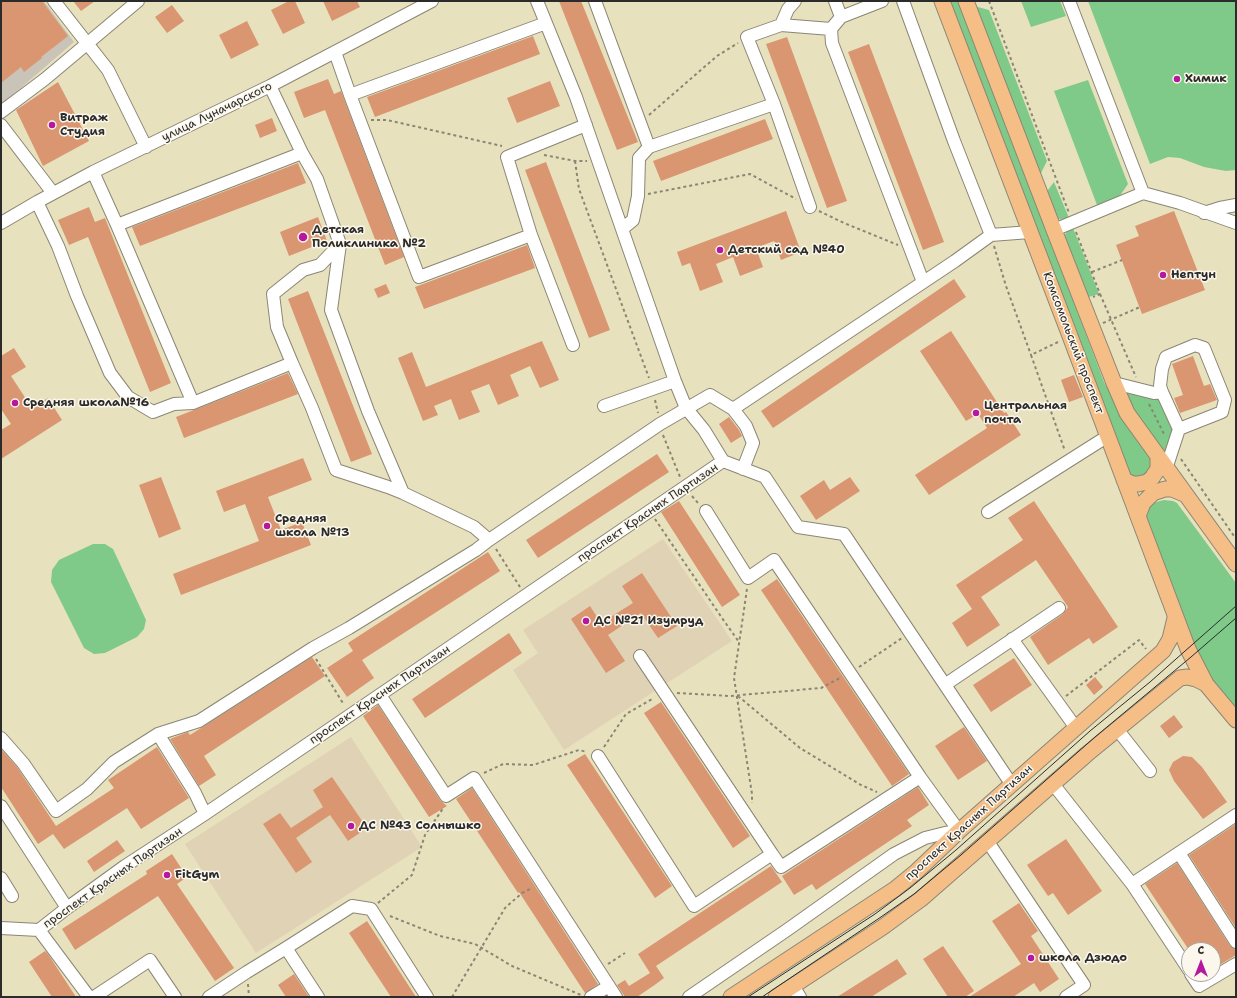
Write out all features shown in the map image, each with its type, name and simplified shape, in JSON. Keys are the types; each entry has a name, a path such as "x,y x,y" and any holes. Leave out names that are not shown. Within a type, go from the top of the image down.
{"main road":[{"name":"Комсомольский проспект","path":"942,1 1108,436 1175,618 1206,684 1236,720"},
{"name":"Комсомольский проспект","path":"966,1 1054,230 1127,413 1236,564"},
{"path":"1124,480 1138,484 1147,482 1152,478 1162,463"},
{"path":"1138,516 1143,503 1153,493 1166,489 1172,489 1184,494"},
{"name":"проспект Красных Партизан","path":"731,997 895,889 917,871 959,831 1163,651 1170,639 1175,618"},
{"name":"проспект Красных Партизан","path":"776,997 796,992 921,899 1087,754 1180,678 1188,677 1206,684"}],"street":[{"path":"54,1 108,70 146,147"},
{"path":"1,112 87,44 138,1"},
{"name":"улица Луначарского","path":"1,223 93,172 270,86 432,1"},
{"path":"537,1 586,125 686,408 704,430 723,461 765,477 798,527 844,534 946,684 1012,785"},
{"path":"595,1 649,147"},
{"path":"781,25 788,9 795,1"},
{"path":"835,1 841,17"},
{"path":"882,1 841,17 831,29 832,42 923,282"},
{"path":"903,1 954,141 991,235"},
{"path":"1069,1 1143,193"},
{"path":"350,95 546,23"},
{"path":"810,207 774,104 748,37 781,25 831,29"},
{"path":"335,52 419,277 531,235"},
{"path":"270,86 302,153 317,179 340,244 331,310 368,411 402,493"},
{"path":"622,229 634,220 638,196 639,158 649,147 774,104"},
{"path":"1,125 53,194"},
{"path":"573,345 531,235 507,157 586,125"},
{"path":"117,225 302,153"},
{"path":"93,172 193,403"},
{"path":"1054,230 1072,221 1143,193 1172,201 1236,223"},
{"path":"37,202 58,246 77,296 110,372 128,397 153,412 174,404 193,403 292,363"},
{"path":"1204,213 1236,205"},
{"path":"733,409 991,235 1030,232"},
{"path":"340,244 320,265 304,270 273,294 277,327 312,408 336,470 402,493 474,527 490,540"},
{"path":"1162,463 1179,429 1222,412 1225,400 1204,348 1195,345 1166,357 1162,368 1160,386 1179,429"},
{"path":"604,406 675,380"},
{"path":"1114,383 1154,393 1162,392"},
{"path":"1,738 23,763 56,811 87,790 114,762 158,734 199,721 311,650 476,550 660,424 710,395 733,409 746,426 753,443 743,469"},
{"path":"988,512 1108,436"},
{"name":"проспект Красных Партизан","path":"39,930 125,866 205,814 723,461"},
{"path":"689,997 894,854 925,838 959,831 920,777 774,560 748,578 706,511"},
{"path":"946,684 1059,608"},
{"path":"1012,639 1076,728"},
{"path":"640,656 781,867 920,777"},
{"path":"380,695 446,796 474,778 616,997"},
{"path":"1117,729 1150,771"},
{"path":"158,734 195,793 205,814"},
{"path":"598,756 694,906 772,854"},
{"path":"1054,784 1132,884 1181,958"},
{"path":"1,806 67,908"},
{"path":"1132,884 1236,815"},
{"path":"988,842 1084,985 1066,997"},
{"path":"1179,853 1236,942"},
{"path":"1,878 12,896"},
{"path":"210,997 352,906 371,909 427,997"},
{"path":"1,928 39,930 89,997"},
{"path":"286,948 318,997"},
{"path":"94,997 150,960 175,997"},
{"path":"1221,973 1236,964"},
{"path":"1196,982 1199,986 1206,982"},
{"path":"591,997 609,986"}],"path":[{"path":"989,1 1100,294 1137,377"},
{"path":"640,123 717,56 748,37"},
{"path":"359,119 387,120 522,151 576,161 598,160"},
{"path":"576,161 579,188 653,389 660,424 674,465 684,488 706,511"},
{"path":"638,196 750,174 810,207 844,223 912,251"},
{"path":"991,235 1006,286 1068,460"},
{"path":"1092,272 1122,260"},
{"path":"1088,299 1100,294"},
{"path":"1099,325 1140,307"},
{"path":"1031,355 1063,339"},
{"path":"1148,402 1168,442"},
{"path":"1180,457 1236,539"},
{"path":"650,511 722,618 740,642"},
{"path":"490,540 526,596"},
{"path":"748,578 734,678 738,695 752,794 752,824"},
{"path":"474,778 503,764 533,764 579,750 598,756 626,714 664,692 738,695 821,688 850,673 910,632"},
{"path":"1057,702 1140,640 1148,652"},
{"path":"311,650 351,715"},
{"path":"738,695 800,748 861,785 888,797"},
{"path":"446,796 444,808 425,835 412,875 371,909 440,936 475,944 512,966 586,997"},
{"path":"452,997 505,908 522,893 542,883"},
{"path":"599,970 625,953"}],"shaded area":[{"path":"1,1 44,1 74,42 1,105"},
{"path":"663,539 732,641 564,750 513,670 538,653 523,630"},
{"path":"351,737 422,847 256,953 185,844"}],"green space":[{"path":"947,1 959,1 1104,382 1126,423 1154,462 1149,477 1128,476"},
{"path":"1021,1 1060,1 1066,16 1031,27"},
{"name":"Химик","path":"1088,1 1236,1 1236,170 1226,171 1204,167 1180,158 1168,157 1150,164"},
{"path":"974,6 989,10 1047,161 1039,177"},
{"path":"1088,80 1128,184 1119,197 1097,205 1054,91"},
{"path":"1054,182 1069,218 1063,220 1056,218 1046,197 1048,190"},
{"path":"1073,228 1099,294 1085,298 1063,239 1067,231"},
{"path":"1114,383 1162,392 1179,429 1166,469"},
{"path":"1164,500 1177,503 1236,583 1236,712 1209,676 1188,636 1148,523 1146,514 1150,506 1156,502"},
{"path":"93,544 105,544 113,549 146,620 144,629 137,637 105,653 94,654 84,648 51,582 52,570 59,560"}],"building":[{"path":"1,1 42,1 68,36 24,72 21,67 1,83"},
{"path":"73,1 95,1 81,11"},
{"path":"289,1 295,1 305,23 283,34 271,10"},
{"path":"323,1 357,1 360,7 332,21"},
{"path":"559,1 581,1 638,142 617,150"},
{"path":"172,5 184,21 167,33 155,17"},
{"path":"247,21 259,45 231,59 219,35"},
{"path":"533,36 540,54 375,117 367,97"},
{"path":"787,37 847,201 827,208 766,44"},
{"path":"869,44 944,242 923,250 848,52"},
{"path":"328,79 334,94 341,91 404,257 385,265 325,110 304,118 294,92"},
{"path":"550,81 560,106 517,123 507,98"},
{"name":"Витраж Студия","path":"58,82 89,141 43,166 16,110"},
{"path":"272,118 277,131 260,138 255,125"},
{"path":"765,119 773,139 661,181 653,161"},
{"path":"546,162 610,330 589,338 525,170"},
{"path":"298,163 306,183 140,246 132,227"},
{"path":"89,207 95,222 105,218 171,383 150,392 88,237 69,245 58,220"},
{"name":"Детский сад №40","path":"786,211 801,252 781,260 774,241 756,248 763,267 740,276 733,257 716,264 723,282 700,291 690,263 682,266 677,252"},
{"name":"Нептун","path":"1174,211 1205,290 1142,314 1116,245 1139,236 1135,226"},
{"name":"Детская Поликлиника №2","path":"318,217 327,241 289,256 280,232"},
{"path":"527,245 535,268 424,309 415,287"},
{"path":"954,279 966,297 773,428 761,411"},
{"path":"386,284 390,293 378,298 374,289"},
{"path":"308,291 372,454 351,462 288,299"},
{"name":"Центральная почта","path":"951,331 1004,413 1006,412 1021,435 929,495 915,475 987,428 978,414 966,421 920,351"},
{"path":"542,341 559,380 540,388 530,366 510,375 519,396 498,405 489,384 471,391 480,412 459,420 451,399 434,406 438,415 423,421 398,358 412,352 426,387"},
{"name":"Средняя школа№16","path":"14,348 26,367 11,376 32,408 48,398 62,420 1,459 1,430 11,424 1,409 1,356"},
{"path":"1193,356 1204,386 1210,384 1217,400 1180,413 1174,398 1183,395 1172,364"},
{"path":"288,373 298,394 184,438 176,417"},
{"path":"1074,375 1083,397 1069,402 1061,380"},
{"path":"729,417 742,436 731,443 719,424"},
{"path":"657,454 669,472 538,558 526,540"},
{"name":"Средняя школа №13","path":"303,458 312,480 268,497 281,530 302,522 311,545 181,595 173,574 259,541 245,504 224,512 216,491"},
{"path":"161,477 181,529 159,538 139,485"},
{"path":"850,477 860,491 816,520 800,496 824,480 830,490"},
{"path":"679,501 740,595 722,607 661,512"},
{"path":"1034,501 1118,627 1093,644 1089,638 1048,665 1030,637 1063,614 1068,607 1036,560 981,597 1000,625 967,647 952,623 972,609 956,585 1023,540 1008,518"},
{"path":"488,552 500,571 362,660 374,678 347,697 327,668 353,651 348,643"},
{"name":"ДС №21 Изумруд","path":"642,573 677,626 658,638 641,613 608,635 625,661 606,673 571,619 590,606 601,623 633,603 622,586"},
{"path":"777,579 909,774 892,786 761,590"},
{"path":"509,633 522,653 425,718 412,699"},
{"path":"312,657 325,676 204,756 216,775 199,786 170,739 188,732 190,735"},
{"path":"1014,658 1032,685 991,712 973,685"},
{"path":"1095,677 1103,687 1094,695 1086,685"},
{"path":"661,702 750,836 733,848 644,713"},
{"path":"378,705 440,800 447,806 429,817 363,716"},
{"path":"1174,715 1183,727 1169,738 1160,726"},
{"path":"964,727 987,761 958,780 935,746"},
{"path":"157,747 189,798 141,829 127,808 64,849 53,834 38,844 1,787 1,749 17,767 56,826 114,788 108,780"},
{"path":"585,754 672,886 655,898 567,765"},
{"path":"1183,756 1192,757 1202,767 1227,802 1203,819 1174,781 1169,770 1173,762"},
{"name":"ДС №43 Солнышко","path":"332,777 367,828 348,841 330,815 296,838 312,862 296,873 263,824 280,813 291,828 323,807 313,790"},
{"path":"918,787 929,805 907,820 912,826 816,890 812,884 794,895 782,876"},
{"path":"472,788 598,984 585,993 456,799"},
{"path":"1236,824 1236,928 1189,855"},
{"path":"1066,839 1102,891 1068,915 1053,893 1048,896 1027,865"},
{"path":"117,840 125,851 94,872 87,861"},
{"path":"172,854 187,877 177,884 234,968 215,981 158,896 75,950 62,929 147,874 146,871"},
{"path":"1177,863 1230,946 1236,949 1236,955 1221,964 1221,942 1184,942 1145,884"},
{"path":"771,866 782,882 656,966 664,978 656,984 637,997 625,997 617,985 625,980 629,986 650,973 638,954"},
{"name":"школа Дзюдо","path":"1019,903 1038,931 1031,936 1059,979 1040,992 1034,983 1013,997 969,997 1021,964 992,921"},
{"path":"367,921 416,997 391,997 349,933"},
{"path":"943,946 974,991 965,997 948,997 923,959"},
{"path":"45,951 76,997 52,997 29,962"},
{"path":"897,959 907,974 871,997 837,997"},
{"path":"294,974 309,997 286,997 278,985"}],"tram line":[{"path":"748,997 875,914 910,888 956,850 1090,731 1150,682 1236,606"},
{"path":"762,997 914,894 961,855 1095,737 1236,618"}],"place":[{"name":"Химик","path":"1177,79"},
{"name":"Витраж Студия","path":"52,125"},
{"name":"Детская Поликлиника №2","path":"303,237"},
{"name":"Детский сад №40","path":"720,250"},
{"name":"Нептун","path":"1163,275"},
{"name":"Средняя школа№16","path":"15,403"},
{"name":"Центральная почта","path":"976,413"},
{"name":"Средняя школа №13","path":"267,526"},
{"name":"ДС №21 Изумруд","path":"586,621"},
{"name":"ДС №43 Солнышко","path":"351,826"},
{"name":"FitGym","path":"167,875"},
{"name":"школа Дзюдо","path":"1031,958"}]}
